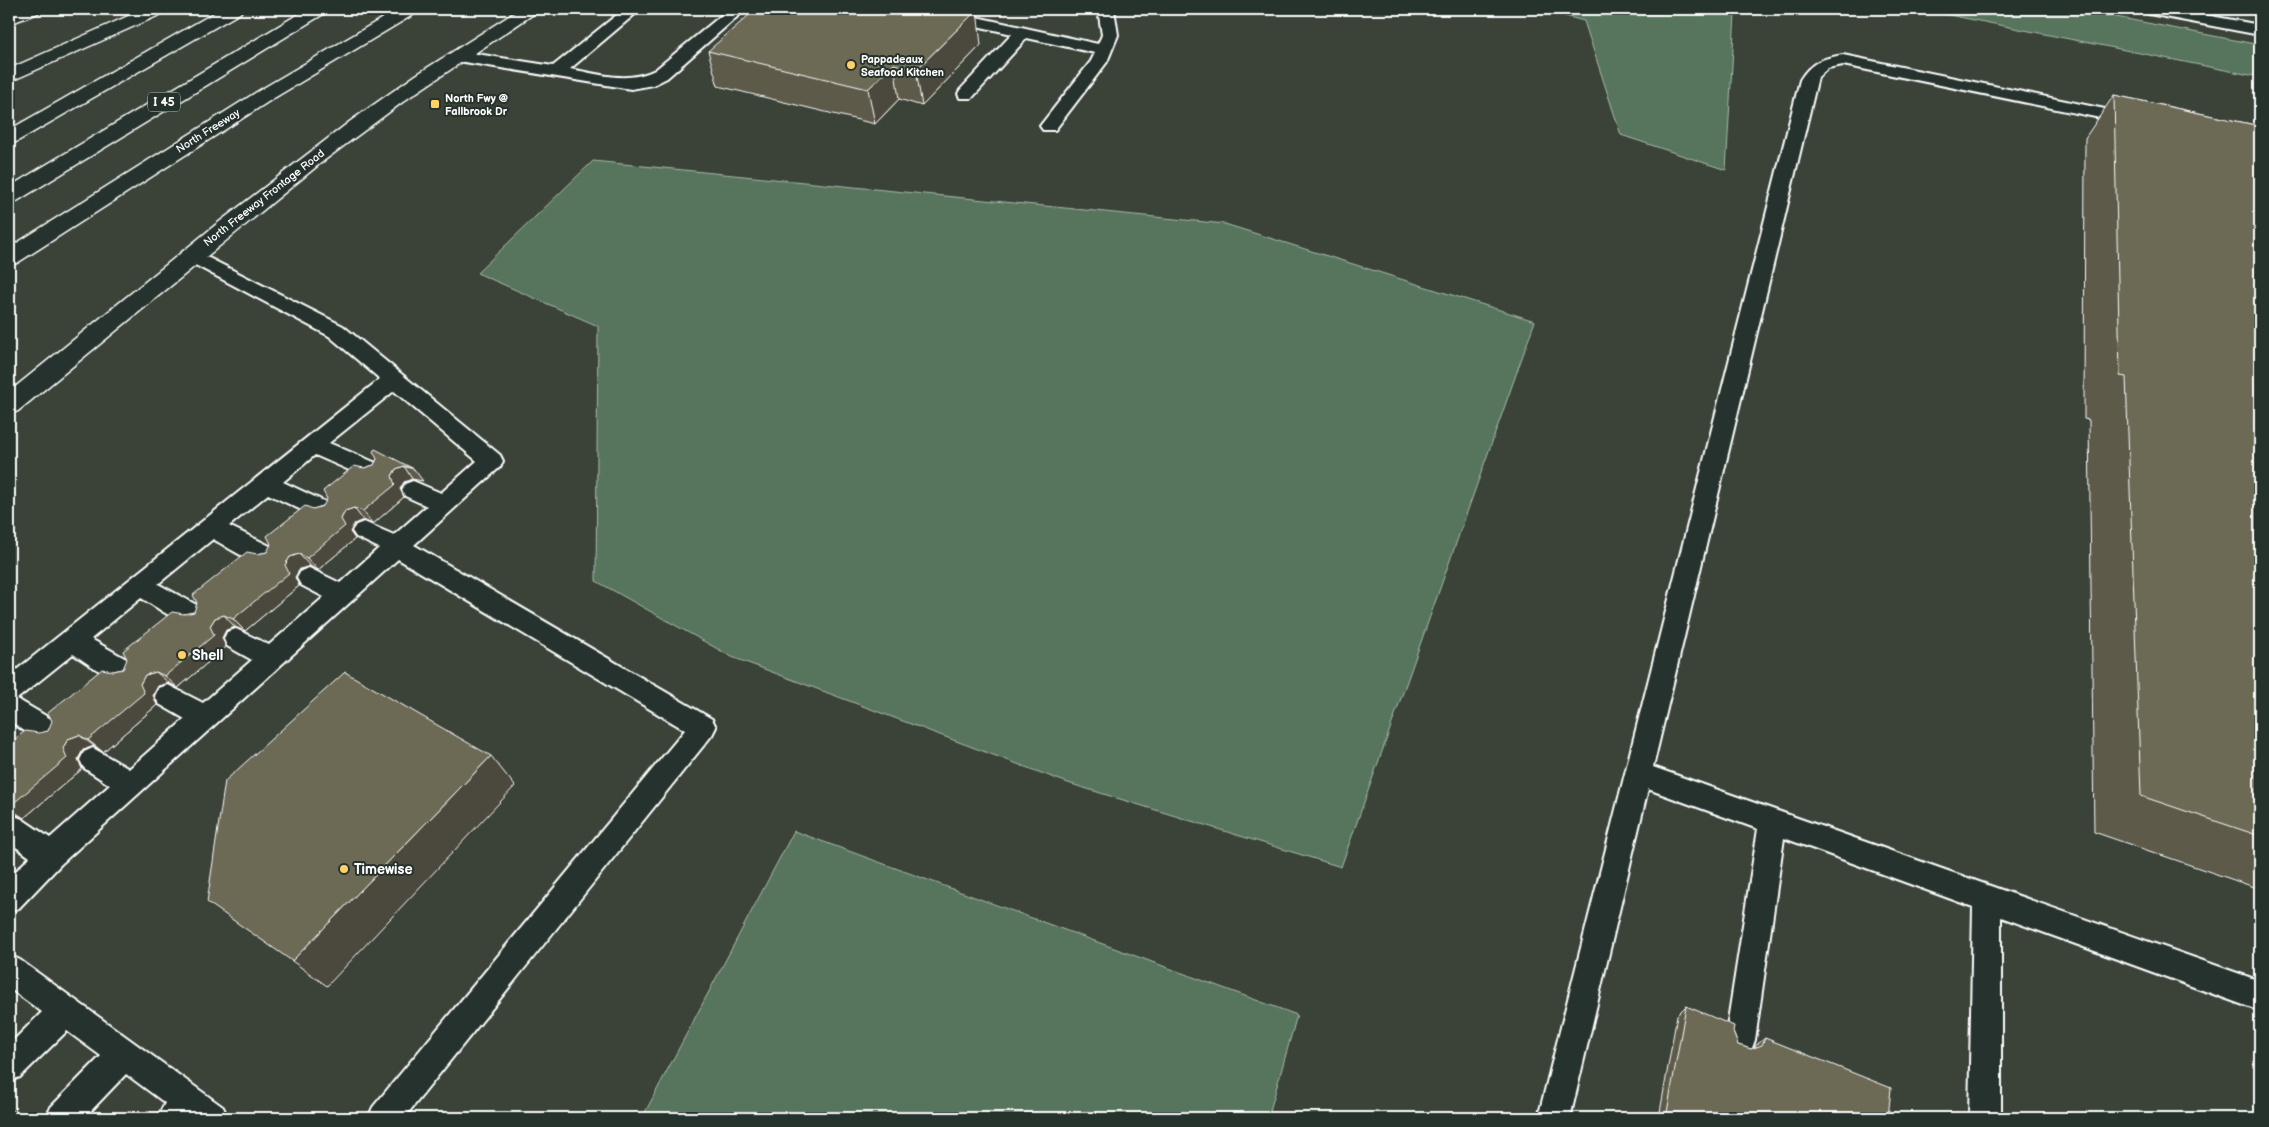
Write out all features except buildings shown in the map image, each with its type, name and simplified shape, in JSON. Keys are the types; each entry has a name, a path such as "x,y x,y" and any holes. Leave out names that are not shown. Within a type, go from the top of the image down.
{"main road":[{"path":"9,19 32,9"},
{"path":"9,76 158,9"},
{"path":"9,138 234,9"},
{"name":"I 45","path":"9,196 319,9"},
{"name":"North Freeway","path":"9,258 267,94 410,9"},
{"name":"North Freeway Frontage Road","path":"9,405 191,255 361,122 458,56 532,9"}],"lane":[{"path":"556,72 633,9"},
{"path":"458,56 631,84 647,81 661,74 738,9"},
{"path":"920,9 1104,50"},
{"path":"1049,126 1099,62 1110,35 1106,9"},
{"path":"2149,9 2253,29"},
{"path":"2240,9 2253,29"},
{"path":"966,94 1023,32"},
{"path":"1554,1118 1640,774 1808,80 1815,68 1827,62 1843,60 1865,62 2154,124"},
{"path":"9,898 50,855 492,461 336,331 191,255"},
{"path":"9,691 394,379"},
{"path":"312,446 373,471"},
{"path":"265,483 324,511"},
{"path":"413,490 444,504"},
{"path":"210,528 268,556"},
{"path":"364,531 396,546 703,727 384,1118"},
{"path":"309,578 342,595"},
{"path":"139,585 195,616"},
{"path":"236,639 271,658"},
{"path":"71,640 126,672"},
{"path":"168,696 205,717"},
{"path":"9,707 52,733"},
{"path":"93,760 130,784"},
{"path":"1640,774 2260,996"},
{"path":"1740,1040 1773,822"},
{"path":"12,828 50,855"},
{"path":"1985,1118 1987,898"},
{"path":"12,978 66,1011 124,1054 191,1112"},
{"path":"9,1066 66,1011"},
{"path":"62,1118 124,1054"}],"green space":[{"path":"1538,9 1740,9 1735,13 1726,170 1621,135 1584,21"},
{"path":"1919,9 2075,9 2260,45 2260,77"},
{"path":"593,161 1225,224 1535,321 1341,867 1068,783 732,657 596,581 598,326 477,273"},
{"path":"794,831 1297,1015 1268,1118 642,1118"}],"place":[{"name":"Pappadeaux Seafood Kitchen","path":"851,65"},
{"name":"North Fwy @ Fallbrook Dr","path":"435,104"},
{"name":"Shell","path":"182,655"},
{"name":"Timewise","path":"344,869"}]}
